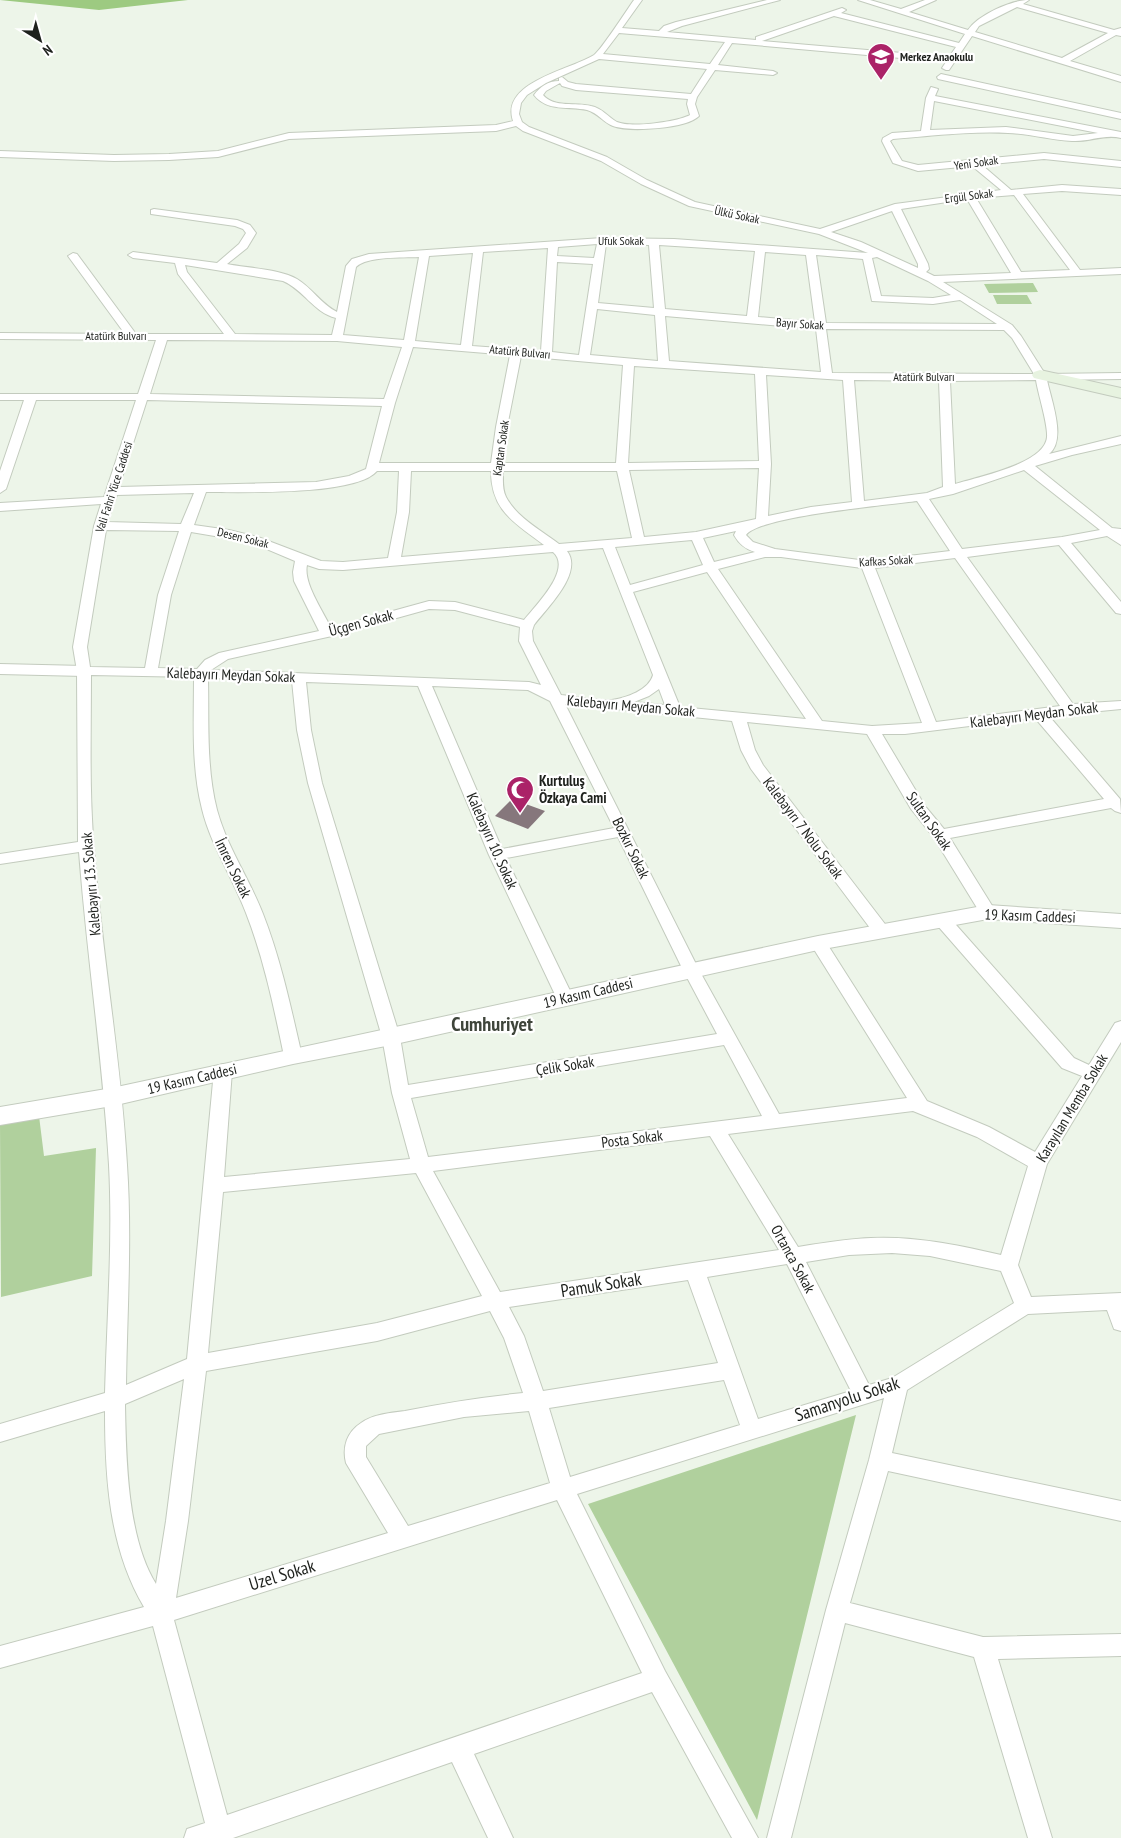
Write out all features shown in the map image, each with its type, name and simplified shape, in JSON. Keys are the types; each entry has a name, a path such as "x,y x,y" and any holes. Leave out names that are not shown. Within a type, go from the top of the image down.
{"main road":[{"path":"1040,375 1121,393"}],"street":[{"path":"638,0 598,56 563,76 544,89 539,96 550,102 595,110 616,124 623,126 693,119 695,116 692,97 731,39"},
{"path":"662,33 667,28 679,24 776,0"},
{"path":"901,12 932,0"},
{"path":"1025,0 976,24 950,60 930,98 925,133 1008,130 1084,138 1108,132"},
{"path":"863,2 1121,79"},
{"path":"1016,4 1119,32"},
{"path":"753,41 850,8"},
{"path":"833,14 960,46"},
{"path":"616,30 950,60"},
{"path":"1063,61 1119,32"},
{"path":"598,56 773,73"},
{"path":"563,76 565,84 576,87 692,97"},
{"path":"0,154 127,158 185,156 218,154 295,136 496,128 518,123 515,114 520,97 532,87 563,76"},
{"path":"941,77 1121,116"},
{"path":"930,98 1121,135"},
{"name":"Ülkü Sokak","path":"518,123 534,133 604,159 644,182 692,204 845,239 919,272 1008,327 1016,336 1040,375"},
{"name":"Yeni Sokak","path":"925,133 887,138 886,141 898,163 909,167 928,168 1044,156 1121,164"},
{"path":"974,163 1012,191 1077,273"},
{"name":"Ergül Sokak","path":"821,232 895,207 970,196 1012,191 1073,188 1121,192"},
{"path":"970,196 1018,275"},
{"path":"895,207 923,264 924,269 919,272"},
{"path":"154,212 237,223 247,227 251,233 243,246 219,266"},
{"path":"584,358 602,241"},
{"name":"Ufuk Sokak","path":"341,316 351,266 364,258 602,241 654,241 867,256 878,253"},
{"path":"654,241 664,365"},
{"path":"546,355 554,260 553,244"},
{"path":"752,320 760,248"},
{"path":"466,348 478,250"},
{"path":"811,252 827,375"},
{"path":"133,254 219,266 291,279 326,312 341,316 337,338"},
{"path":"0,507 200,489 328,485 362,476 371,471 389,403 409,343 424,254"},
{"path":"73,256 132,336"},
{"path":"867,256 876,299 934,300 962,297"},
{"path":"554,260 600,261"},
{"path":"181,261 182,272 232,337"},
{"path":"932,279 1121,271"},
{"name":"Bayır Sokak","path":"593,306 821,326 1008,327"},
{"name":"Atatürk Bulvarı","path":"0,336 337,338 664,365 827,375 944,378 1040,375 1121,376"},
{"name":"Vali Fahri Yüce Caddesi","path":"84,670 80,647 100,526 163,336"},
{"name":"Kaptan Sokak","path":"516,352 496,468 496,486 500,498 523,522 557,548"},
{"path":"629,362 622,467 639,541"},
{"path":"710,567 740,556 745,547 741,537 745,528 762,521 765,464 760,371"},
{"path":"1040,375 1053,436 1052,445 1027,466 1116,531 1121,541"},
{"path":"848,376 858,505"},
{"path":"944,378 949,490"},
{"path":"0,397 144,396 389,403"},
{"path":"0,489 31,397"},
{"path":"1051,429 1061,439 1072,444 1092,446"},
{"name":"Desen Sokak","path":"100,526 213,530 251,538 280,547 302,559 334,566 608,545 696,536 762,521 921,497 1092,446 1121,440"},
{"path":"373,467 496,468 765,464"},
{"path":"394,561 397,536 403,512 405,467"},
{"path":"151,672 155,636 165,594 200,489"},
{"path":"921,497 959,555 1069,709"},
{"path":"726,529 736,531 754,547 780,553"},
{"name":"Kafkas Sokak","path":"625,590 756,554 780,553 867,565 1062,541 1116,531"},
{"path":"696,536 710,567 816,723"},
{"path":"1062,541 1121,610"},
{"path":"608,545 674,710"},
{"path":"527,625 564,574 566,559 557,548"},
{"path":"302,559 299,572 301,581 328,633"},
{"path":"867,565 931,727"},
{"name":"Üçgen Sokak","path":"200,675 209,663 224,656 328,633 434,604 455,606 527,625"},
{"name":"Bozkır Sokak","path":"527,625 525,631 526,640 691,970 774,1121"},
{"path":"0,669 84,670"},
{"name":"Kalebayırı Meydan Sokak","path":"84,670 529,686 540,689 556,700 816,723 872,730 931,727 1069,709 1121,705"},
{"name":"Kalebayırı 13. Sokak","path":"84,670 86,846 118,1167 119,1247 114,1400 120,1491 132,1556 142,1584 161,1613 211,1835"},
{"path":"603,704 638,696 657,684 660,674"},
{"name":"İmren Sokak","path":"200,675 204,778 209,808 226,856 249,899 260,928 293,1056"},
{"path":"299,678 304,730 315,783 391,1037 402,1093 421,1165 496,1301 520,1351 563,1490 657,1679 746,1838"},
{"name":"Kalebayırı 10. Sokak","path":"423,682 498,856 564,999"},
{"path":"1039,713 1118,806"},
{"name":"Kalebayırı 7 Nolu Sokak","path":"738,716 748,750 756,766 882,932"},
{"name":"Sultan Sokak","path":"872,730 919,809 940,835 988,912"},
{"path":"940,835 1118,806"},
{"path":"498,856 623,831"},
{"path":"0,859 86,846"},
{"name":"19 Kasım Caddesi","path":"0,1116 112,1097 818,943 988,912 1121,921"},
{"path":"943,920 1068,1063 1093,1074"},
{"path":"818,943 921,1106"},
{"name":"Karayılan Memba Sokak","path":"1008,1265 1038,1162 1120,1034"},
{"name":"Çelik Sokak","path":"402,1093 729,1038"},
{"path":"161,1613 169,1576 177,1521 197,1364 223,1072"},
{"name":"Posta Sokak","path":"214,1185 421,1165 903,1105 921,1106 983,1132 1038,1162"},
{"name":"Ortanca Sokak","path":"715,1129 793,1256 863,1394"},
{"name":"Pamuk Sokak","path":"0,1433 114,1400 197,1364 377,1332 496,1301 874,1244 913,1245 944,1249 1008,1265"},
{"path":"1008,1265 1025,1306"},
{"path":"695,1270 752,1430"},
{"path":"1118,1301 1121,1323"},
{"name":"Samanyolu Sokak","path":"563,1490 898,1384 1025,1306 1118,1301"},
{"path":"403,1538 357,1463 354,1445 364,1431 387,1422 445,1412 536,1401 731,1370"},
{"path":"779,1838 837,1610 880,1460 898,1384"},
{"path":"880,1460 1121,1511"},
{"name":"Uzel Sokak","path":"0,1657 161,1613 563,1490"},
{"path":"837,1610 982,1648 1121,1646"},
{"path":"982,1648 1040,1838"},
{"path":"211,1835 657,1679"},
{"path":"458,1748 500,1838"}],"green space":[{"path":"0,0 188,0 99,10"},
{"path":"1033,283 1038,292 989,293 984,284"},
{"path":"993,295 1027,295 1032,304 997,304"},
{"path":"39,1116 44,1156 96,1148 92,1276 1,1297 0,1124"},
{"path":"856,1415 757,1820 588,1504"}],"building":[{"name":"Kurtuluş Özkaya Cami","path":"512,799 545,811 528,829 495,816"}],"place":[{"name":"Merkez Anaokulu","path":"881,81"},
{"name":"Kurtuluş Özkaya Cami","path":"520,814"}],"district":[{"name":"Cumhuriyet","path":"492,1024"}]}
